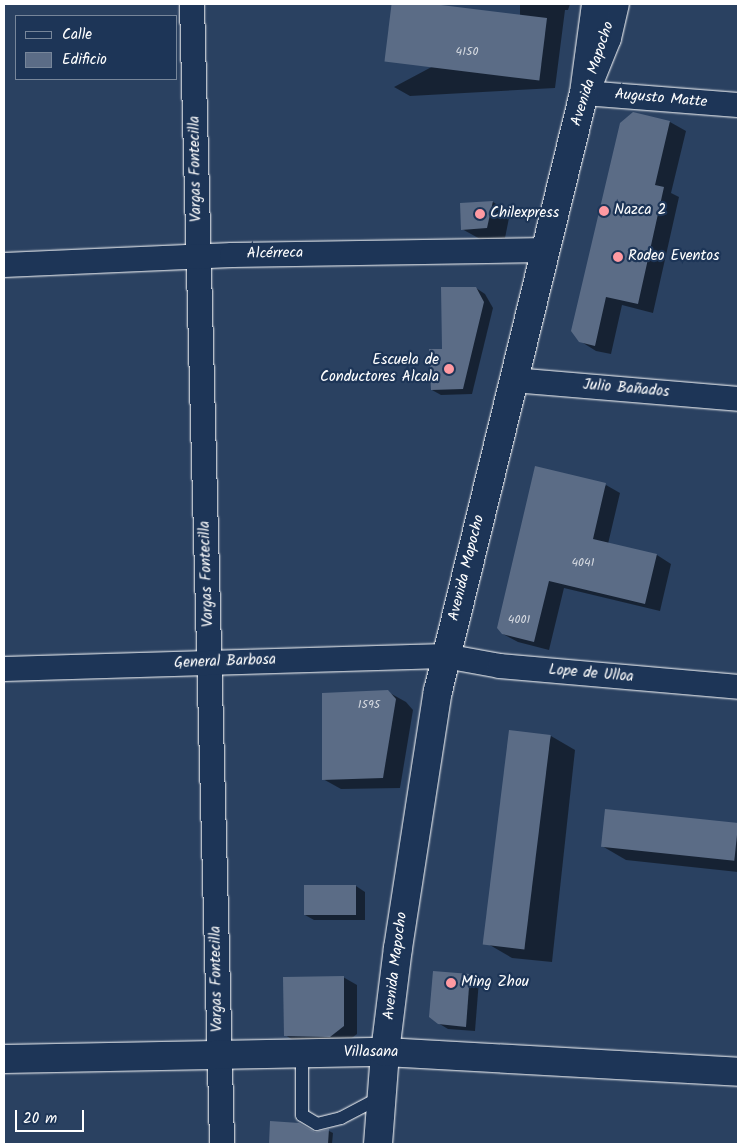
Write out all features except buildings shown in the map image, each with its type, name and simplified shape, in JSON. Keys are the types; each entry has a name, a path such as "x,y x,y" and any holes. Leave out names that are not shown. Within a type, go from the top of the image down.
{"main road":[{"path":"584,93 596,4"},
{"name":"Avenida Mapocho","path":"378,1144 385,1052 428,743 445,656 584,93 602,52 615,4"},
{"name":"Villasana","path":"4,1059 219,1053 385,1052 738,1072"}],"street":[{"name":"Vargas Fontecilla","path":"192,4 222,1144"},
{"name":"Augusto Matte","path":"584,93 738,105"},
{"name":"Alcérreca","path":"4,265 198,257 546,250"},
{"name":"Julio Bañados","path":"513,380 738,399"},
{"name":"General Barbosa","path":"4,669 445,656"},
{"name":"Lope de Ulloa","path":"445,656 500,666 738,686"}],"lane":[{"path":"302,1053 302,1114 317,1124 341,1118 381,1097"}],"place":[{"name":"Nazca 2","path":"604,211"},
{"name":"Chilexpress","path":"480,214"},
{"name":"Rodeo Eventos","path":"618,257"},
{"name":"Escuela de Conductores Alcala","path":"449,369"},
{"name":"Ming Zhou","path":"451,983"}]}
